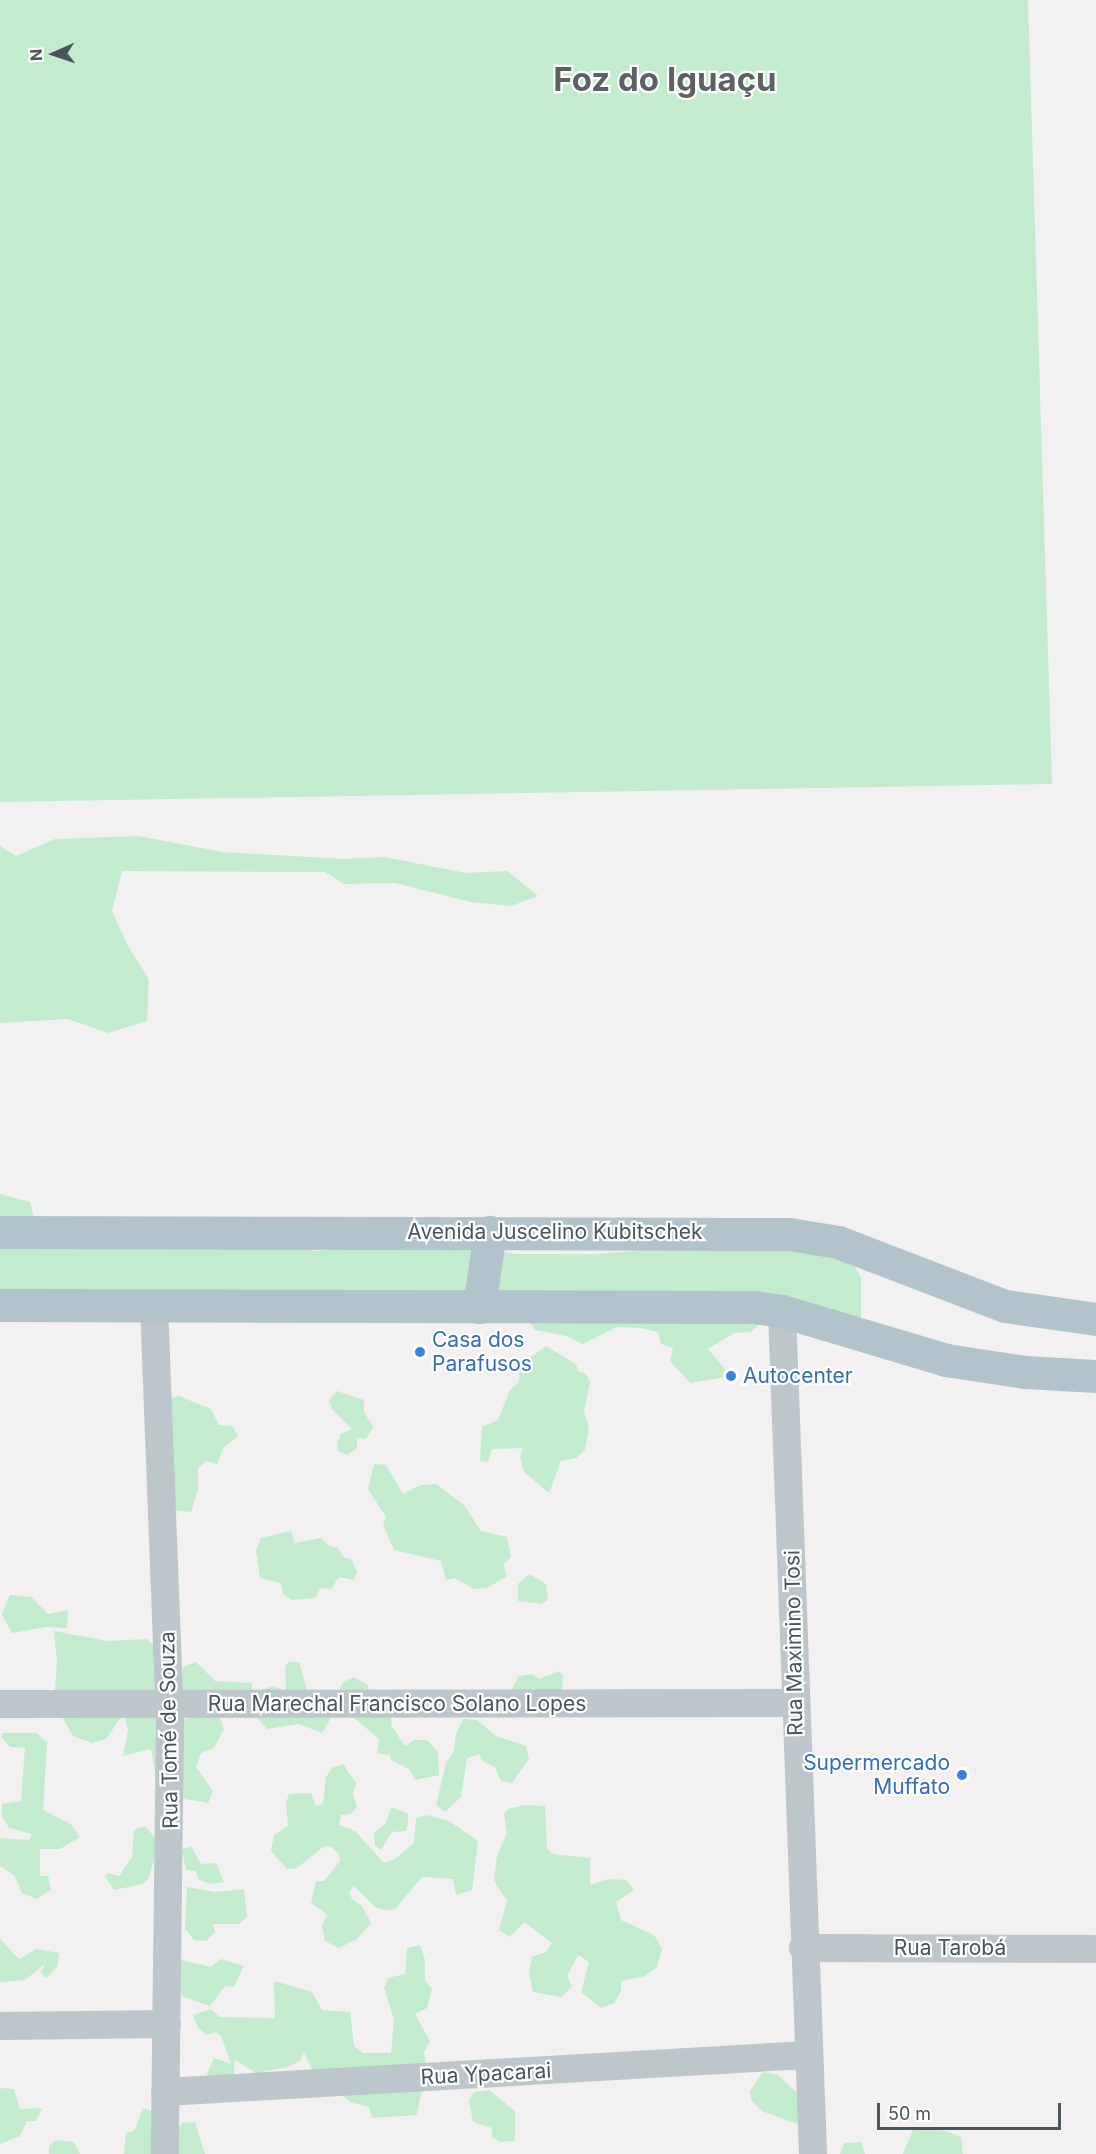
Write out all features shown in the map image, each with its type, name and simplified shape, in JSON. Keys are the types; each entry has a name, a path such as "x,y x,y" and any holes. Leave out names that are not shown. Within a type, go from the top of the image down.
{"main road":[{"name":"Avenida Juscelino Kubitschek","path":"0,1232 789,1234 838,1242 1005,1306 1096,1319"},
{"path":"478,1307 490,1232"},
{"path":"0,1305 754,1307 782,1311 946,1360 1025,1372 1096,1376"}],"street":[{"name":"Rua Tomé de Souza","path":"154,1305 169,1704 165,2154"},
{"name":"Rua Maximino Tosi","path":"782,1311 791,1504 794,1703 803,1948 813,2154"},
{"name":"Rua Marechal Francisco Solano Lopes","path":"0,1704 794,1703"},
{"name":"Rua Tarobá","path":"803,1948 1096,1949"},
{"path":"0,2026 167,2024"},
{"name":"Rua Ypacarai","path":"165,2092 807,2055"}],"green space":[{"path":"0,0 1028,0 1052,784 0,802"},
{"path":"139,836 222,852 344,859 384,857 466,873 507,871 538,896 511,906 471,902 395,883 344,884 325,872 122,871 112,911 128,946 149,979 147,1021 108,1033 68,1019 0,1023 0,846 16,856 55,839"},
{"path":"0,1194 30,1202 38,1233 231,1235 316,1251 438,1242 517,1254 596,1254 839,1237 861,1278 861,1321 766,1318 751,1332 734,1333 708,1349 731,1376 690,1383 670,1361 673,1348 661,1344 658,1332 640,1328 617,1327 583,1344 566,1336 535,1330 527,1317 0,1306"},
{"path":"546,1346 576,1364 578,1371 586,1374 590,1382 584,1411 589,1428 585,1450 576,1458 561,1461 549,1493 524,1472 520,1457 523,1448 492,1449 488,1462 480,1461 482,1427 498,1420 510,1390 519,1382 520,1365"},
{"path":"337,1391 364,1400 364,1412 373,1427 366,1439 357,1438 357,1448 347,1455 338,1451 337,1444 341,1434 352,1429 332,1409 329,1400"},
{"path":"179,1396 211,1409 219,1425 232,1426 238,1436 224,1447 217,1464 206,1461 198,1468 198,1489 191,1512 173,1510 153,1403"},
{"path":"374,1464 386,1465 403,1494 421,1485 436,1484 464,1505 481,1531 507,1537 511,1557 504,1564 506,1577 487,1588 474,1589 455,1578 446,1580 441,1561 394,1550 383,1525 386,1517 368,1489"},
{"path":"291,1531 295,1543 321,1538 329,1546 338,1548 344,1557 352,1560 357,1572 354,1580 339,1577 331,1589 320,1588 315,1598 292,1600 283,1594 281,1583 260,1578 256,1551 261,1538"},
{"path":"529,1574 546,1584 548,1600 541,1604 518,1601 518,1584"},
{"path":"10,1595 31,1597 48,1614 68,1610 67,1628 46,1627 12,1633 2,1614"},
{"path":"54,1631 108,1641 146,1639 164,1652 168,1722 218,1713 224,1729 214,1748 201,1753 196,1767 213,1791 208,1803 168,1796 158,1787 151,1749 123,1756 128,1730 124,1713 106,1739 92,1743 73,1736 54,1703 57,1661"},
{"path":"196,1662 215,1681 252,1683 252,1693 273,1686 286,1691 285,1667 288,1662 299,1662 308,1693 333,1714 322,1733 299,1724 267,1729 258,1719 255,1708 181,1694 183,1667"},
{"path":"559,1671 563,1676 562,1690 510,1692 519,1676 533,1674 539,1679"},
{"path":"354,1677 368,1685 369,1693 392,1709 391,1725 405,1746 414,1740 427,1740 438,1752 439,1775 415,1780 409,1769 391,1760 390,1755 377,1753 379,1739 346,1711 337,1696 343,1682"},
{"path":"463,1719 477,1720 496,1736 526,1746 529,1759 512,1783 501,1781 495,1767 482,1761 479,1754 467,1758 461,1797 445,1812 436,1805 446,1763 454,1751 456,1734"},
{"path":"3,1733 36,1733 47,1742 43,1810 71,1824 80,1837 60,1849 40,1849 40,1876 48,1876 51,1890 37,1899 22,1893 14,1875 0,1866 0,1838 29,1840 32,1834 9,1828 2,1816 2,1804 21,1801 25,1748 10,1747 1,1737"},
{"path":"343,1764 356,1783 353,1794 357,1807 351,1814 341,1815 339,1825 355,1831 384,1863 395,1859 414,1843 416,1818 427,1815 449,1821 478,1841 472,1890 456,1895 453,1879 422,1877 395,1909 384,1910 375,1907 354,1886 349,1892 352,1899 362,1906 371,1923 357,1939 339,1948 325,1941 322,1926 327,1914 311,1903 316,1881 324,1881 340,1861 339,1854 330,1846 323,1847 297,1868 287,1869 271,1851 274,1835 288,1826 286,1803 289,1794 311,1793 316,1806 323,1804 326,1777 332,1768"},
{"path":"524,1805 545,1806 547,1848 553,1854 590,1858 590,1885 608,1879 626,1880 634,1890 616,1902 621,1920 654,1935 662,1949 657,1967 645,1976 621,1981 621,1991 614,2003 601,2008 581,1992 589,1962 578,1955 567,1976 572,1986 562,1997 533,1992 529,1973 532,1957 546,1952 552,1943 524,1922 510,1937 499,1930 507,1901 494,1881 497,1856 507,1833 504,1814 508,1809"},
{"path":"392,1807 408,1814 408,1824 406,1831 392,1832 381,1850 375,1846 374,1833 385,1824"},
{"path":"144,1826 168,1850 153,1863 149,1878 143,1884 114,1890 105,1876 108,1873 119,1876 132,1857 134,1830"},
{"path":"191,1846 201,1864 216,1863 224,1882 209,1884 198,1879 196,1871 186,1870 182,1850"},
{"path":"187,1887 215,1892 244,1889 247,1917 239,1924 213,1924 215,1932 206,1941 194,1940 185,1929"},
{"path":"0,1939 19,1959 36,1949 59,1953 58,1966 46,1978 41,1972 45,1964 25,1980 0,1982"},
{"path":"420,1945 425,1960 425,1980 432,1989 427,2008 415,2014 430,2041 424,2052 426,2066 417,2115 372,2118 369,2107 350,2102 311,2068 304,2052 300,2061 287,2067 256,2073 235,2060 233,2083 211,2085 207,2074 214,2058 231,2064 221,2036 216,2032 206,2035 198,2028 193,2015 211,2009 219,2017 275,2018 274,1981 312,1992 322,2010 350,2012 354,2046 363,2053 391,2053 394,2020 384,1988 388,1978 405,1974 407,1948"},
{"path":"177,1959 211,1967 221,1959 244,1966 234,1987 225,1986 210,2006 181,1996"},
{"path":"763,2072 778,2075 798,2094 805,2111 797,2124 762,2111 751,2100 750,2091"},
{"path":"0,2088 14,2089 20,2109 42,2108 36,2121 27,2121 20,2136 0,2144"},
{"path":"489,2090 515,2111 515,2141 500,2142 492,2138 492,2128 473,2122 469,2101 474,2092"},
{"path":"143,2108 156,2113 161,2154 124,2154 126,2133 134,2131"},
{"path":"195,2122 205,2154 169,2154 181,2123"},
{"path":"914,2128 945,2131 961,2137 963,2154 903,2154"},
{"path":"56,2140 74,2142 80,2154 49,2154 49,2146"},
{"path":"861,2142 865,2154 840,2154 844,2143"}],"place":[{"name":"Casa dos Parafusos","path":"420,1352"},
{"name":"Autocenter","path":"731,1376"},
{"name":"Supermercado Muffato","path":"962,1775"}],"district":[{"name":"Foz do Iguaçu","path":"665,80"}]}
